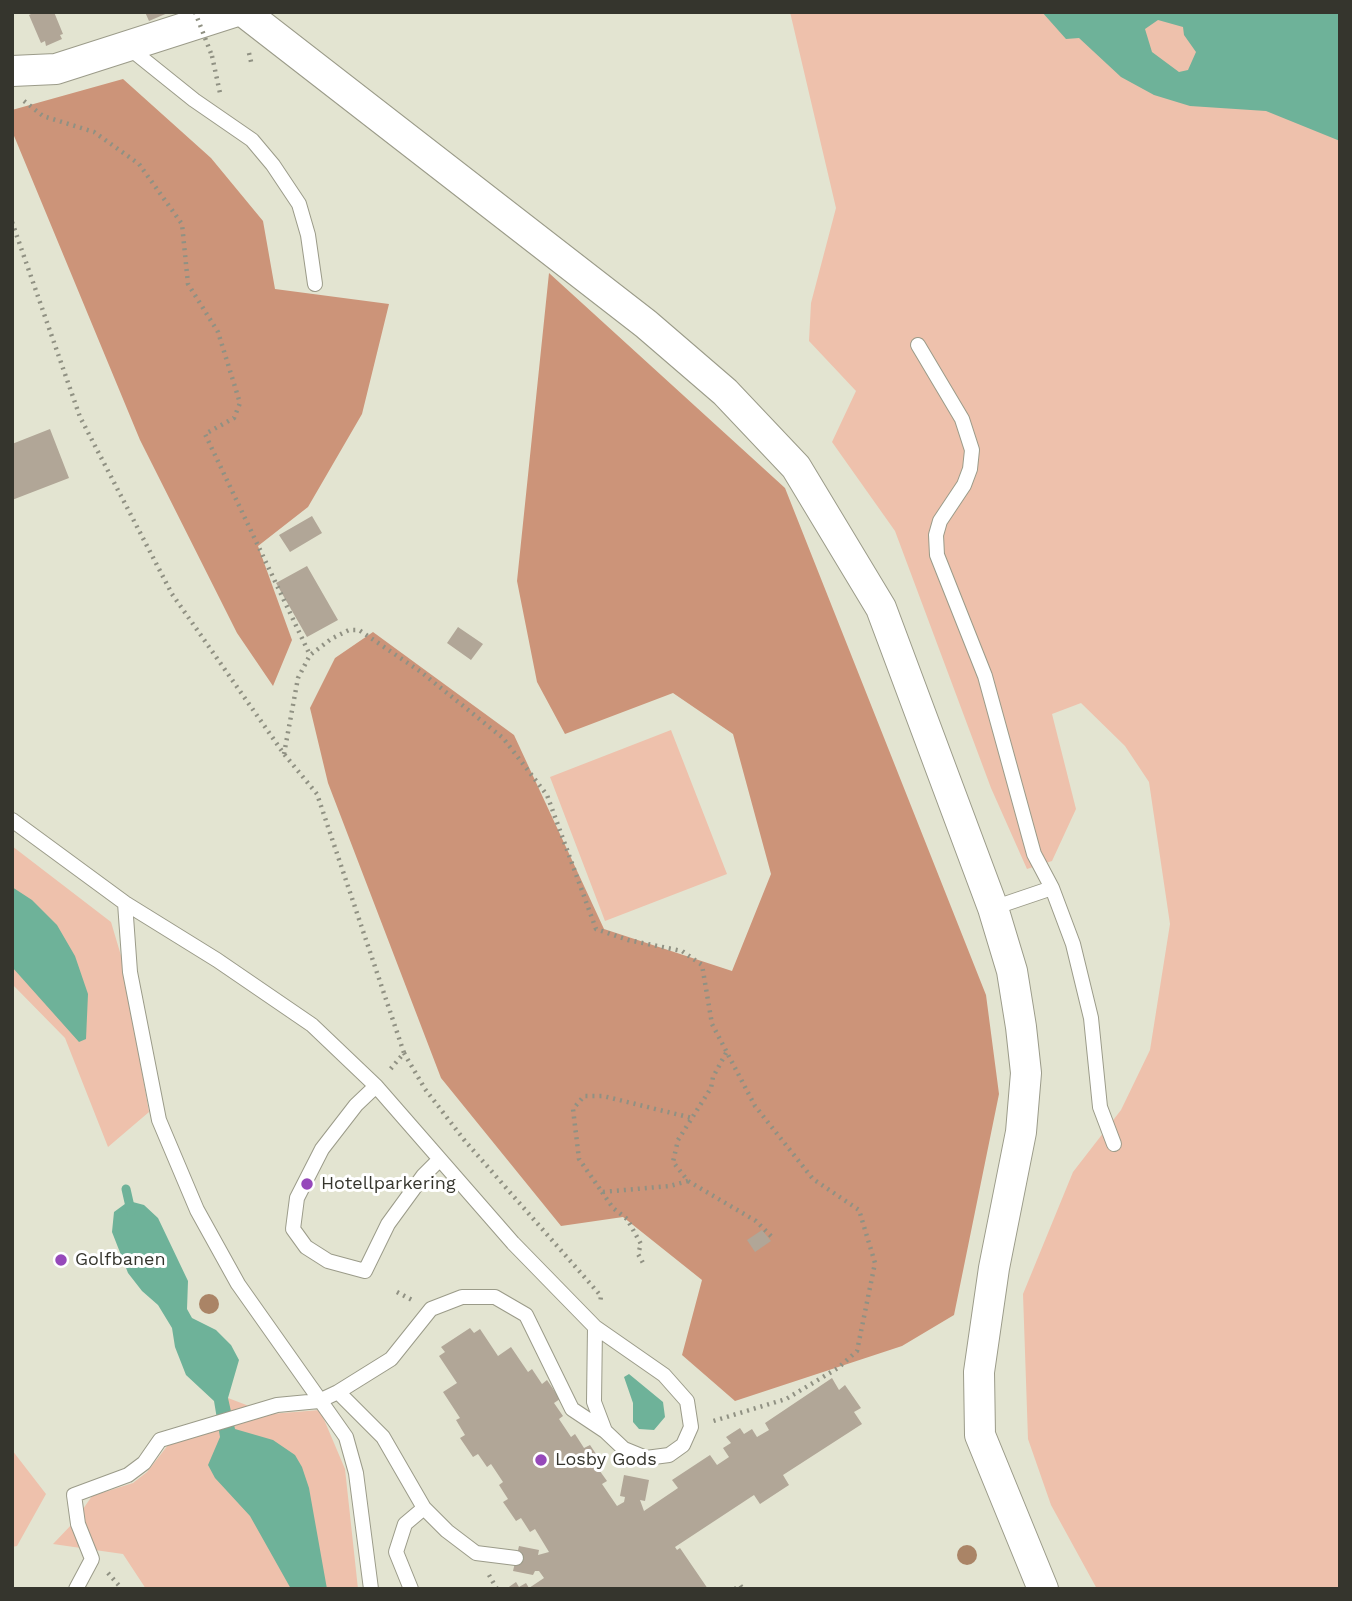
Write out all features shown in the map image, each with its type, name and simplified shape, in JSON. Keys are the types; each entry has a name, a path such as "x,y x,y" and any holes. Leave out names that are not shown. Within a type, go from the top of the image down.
{"street":[{"path":"12,71 56,69 234,12"},
{"path":"244,12 646,324 725,392 796,467 881,608 993,908 1012,971 1026,1073 1021,1132 994,1268 979,1372 980,1436 999,1490 1043,1589"}],"lane":[{"path":"128,47 194,100 252,140 273,165 299,204 309,235 315,284"},
{"path":"918,345 962,419 972,450 970,469 964,485 940,521 936,535 937,555 985,676 1034,854 1052,888 1073,944 1091,1018 1100,1107 1114,1144"},
{"path":"12,820 125,903 217,960 312,1025 376,1086 513,1243 595,1327 664,1375 687,1401 691,1427 683,1445 669,1455 646,1458 624,1449 605,1431 572,1409 526,1315 495,1297 462,1297 431,1309 391,1359 338,1392 319,1401 278,1405 240,1414 160,1440 144,1463 128,1475 74,1495 78,1524 92,1559 76,1589"},
{"path":"993,908 1052,888"},
{"path":"125,903 130,972 159,1121 197,1210 238,1284 346,1437 356,1473 371,1589"},
{"path":"376,1086 356,1105 322,1149 297,1198 293,1229 306,1247 328,1261 365,1271 388,1224 423,1176 439,1160"},
{"path":"595,1327 594,1402 605,1431"},
{"path":"338,1392 383,1437 424,1508 447,1531 477,1553 516,1558"},
{"path":"411,1589 396,1552 405,1524 424,1508"}],"path":[{"path":"195,12 212,56"},
{"path":"22,100 43,116 94,132 139,164 182,224 188,284 218,332 240,403 234,418 205,434 310,655"},
{"path":"12,222 80,417 172,594 284,754 317,794 404,1053 425,1089 465,1141 601,1296 595,1327"},
{"path":"284,754 298,678 310,655 349,630 359,630 421,672 503,738 547,795 596,929 628,940 682,951 702,965 712,1024 755,1106 813,1179 859,1210 875,1263 857,1351 838,1368 786,1399 691,1427"},
{"path":"727,1052 673,1151 676,1170 697,1188 756,1222 772,1237"},
{"path":"376,1086 404,1053"},
{"path":"643,1263 638,1254 641,1244 627,1219 613,1208 579,1159 572,1122 576,1103 584,1096 603,1096 692,1118"},
{"path":"601,1192 670,1186 688,1181"},
{"path":"735,1589 740,1584"}],"shaded area":[{"path":"790,12 1340,12 1340,1589 1097,1589 1051,1505 1028,1439 1023,1294 1073,1172 1121,1110 1150,1050 1170,924 1149,782 1125,746 1081,703 1052,714 1076,809 1052,861 1027,869 991,788 895,531 832,442 856,391 809,341 811,303 836,208"},
{"path":"1042,12 1340,12 1340,141 1266,111 1190,106 1154,95 1121,77 1079,38 1066,39","holes":["1158,20 1183,27 1184,35 1196,52 1188,70 1179,72 1152,52 1145,29"]},
{"path":"123,79 211,158 263,221 275,289 389,304 362,414 308,507 258,546 292,640 273,686 237,633 140,440 12,131 12,110"},
{"path":"549,273 785,488 986,995 999,1094 954,1315 902,1346 735,1401 682,1355 702,1280 623,1217 561,1226 441,1078 328,783 310,708 335,658 373,632 514,735 604,929 732,971 771,874 733,734 673,693 565,734 537,682 517,581"},
{"path":"671,730 727,874 605,921 550,777"},
{"path":"12,846 111,922 122,959 149,1112 108,1147 65,1038 12,984"},
{"path":"12,887 32,900 57,925 75,956 88,994 86,1039 79,1042 12,967"},
{"path":"129,1201 144,1205 158,1218 188,1281 187,1309 192,1318 216,1330 231,1345 239,1360 228,1398 235,1429 273,1440 295,1455 302,1467 309,1488 327,1589 291,1589 250,1516 215,1478 208,1465 220,1437 214,1401 186,1375 175,1347 172,1328 158,1305 128,1273 112,1232 114,1212"},
{"path":"629,1374 663,1402 665,1417 654,1430 639,1429 633,1422 633,1403 624,1377"},
{"path":"228,1398 270,1414 320,1410 345,1469 358,1589 146,1589 123,1554 53,1544 74,1522 92,1496 133,1483 147,1472 168,1445 216,1430"},
{"path":"12,1450 46,1494 17,1546 12,1547"}],"building":[{"path":"35,12 54,12 63,34 60,35 62,39 46,46 45,41 41,43 29,15"},
{"path":"145,12 170,12 149,21"},
{"path":"50,429 69,478 12,500 12,444"},
{"path":"312,516 322,533 290,552 279,535"},
{"path":"307,566 338,620 307,637 276,583"},
{"path":"458,627 483,644 471,660 447,643"},
{"path":"762,1230 771,1241 755,1252 747,1240"},
{"name":"Losby Gods","path":"470,1328 474,1333 480,1329 498,1356 511,1347 528,1372 532,1369 542,1384 547,1380 560,1399 554,1403 563,1416 559,1419 571,1437 575,1434 584,1448 590,1445 602,1463 597,1467 607,1481 602,1484 617,1506 624,1502 625,1497 620,1496 624,1475 649,1480 645,1501 640,1500 644,1511 678,1488 672,1480 710,1455 717,1465 729,1457 723,1448 731,1443 726,1437 740,1428 744,1434 752,1429 757,1437 769,1430 765,1423 832,1378 839,1390 845,1385 861,1408 854,1412 862,1424 783,1475 789,1485 760,1504 754,1495 675,1547 677,1550 680,1548 708,1589 506,1589 516,1582 519,1587 526,1583 529,1588 544,1578 539,1571 535,1571 533,1575 513,1571 519,1546 539,1550 538,1555 549,1552 535,1529 530,1532 521,1518 516,1521 503,1502 508,1499 499,1485 503,1482 491,1464 487,1467 478,1454 473,1457 460,1438 465,1435 456,1420 460,1418 443,1392 457,1383 439,1356 445,1352 441,1347"}],"waterway":[{"path":"126,1189 131,1211"}],"place":[{"name":"Hotellparkering","path":"307,1184"},
{"name":"Golfbanen","path":"61,1260"},
{"name":"Losby Gods","path":"541,1460"}]}
